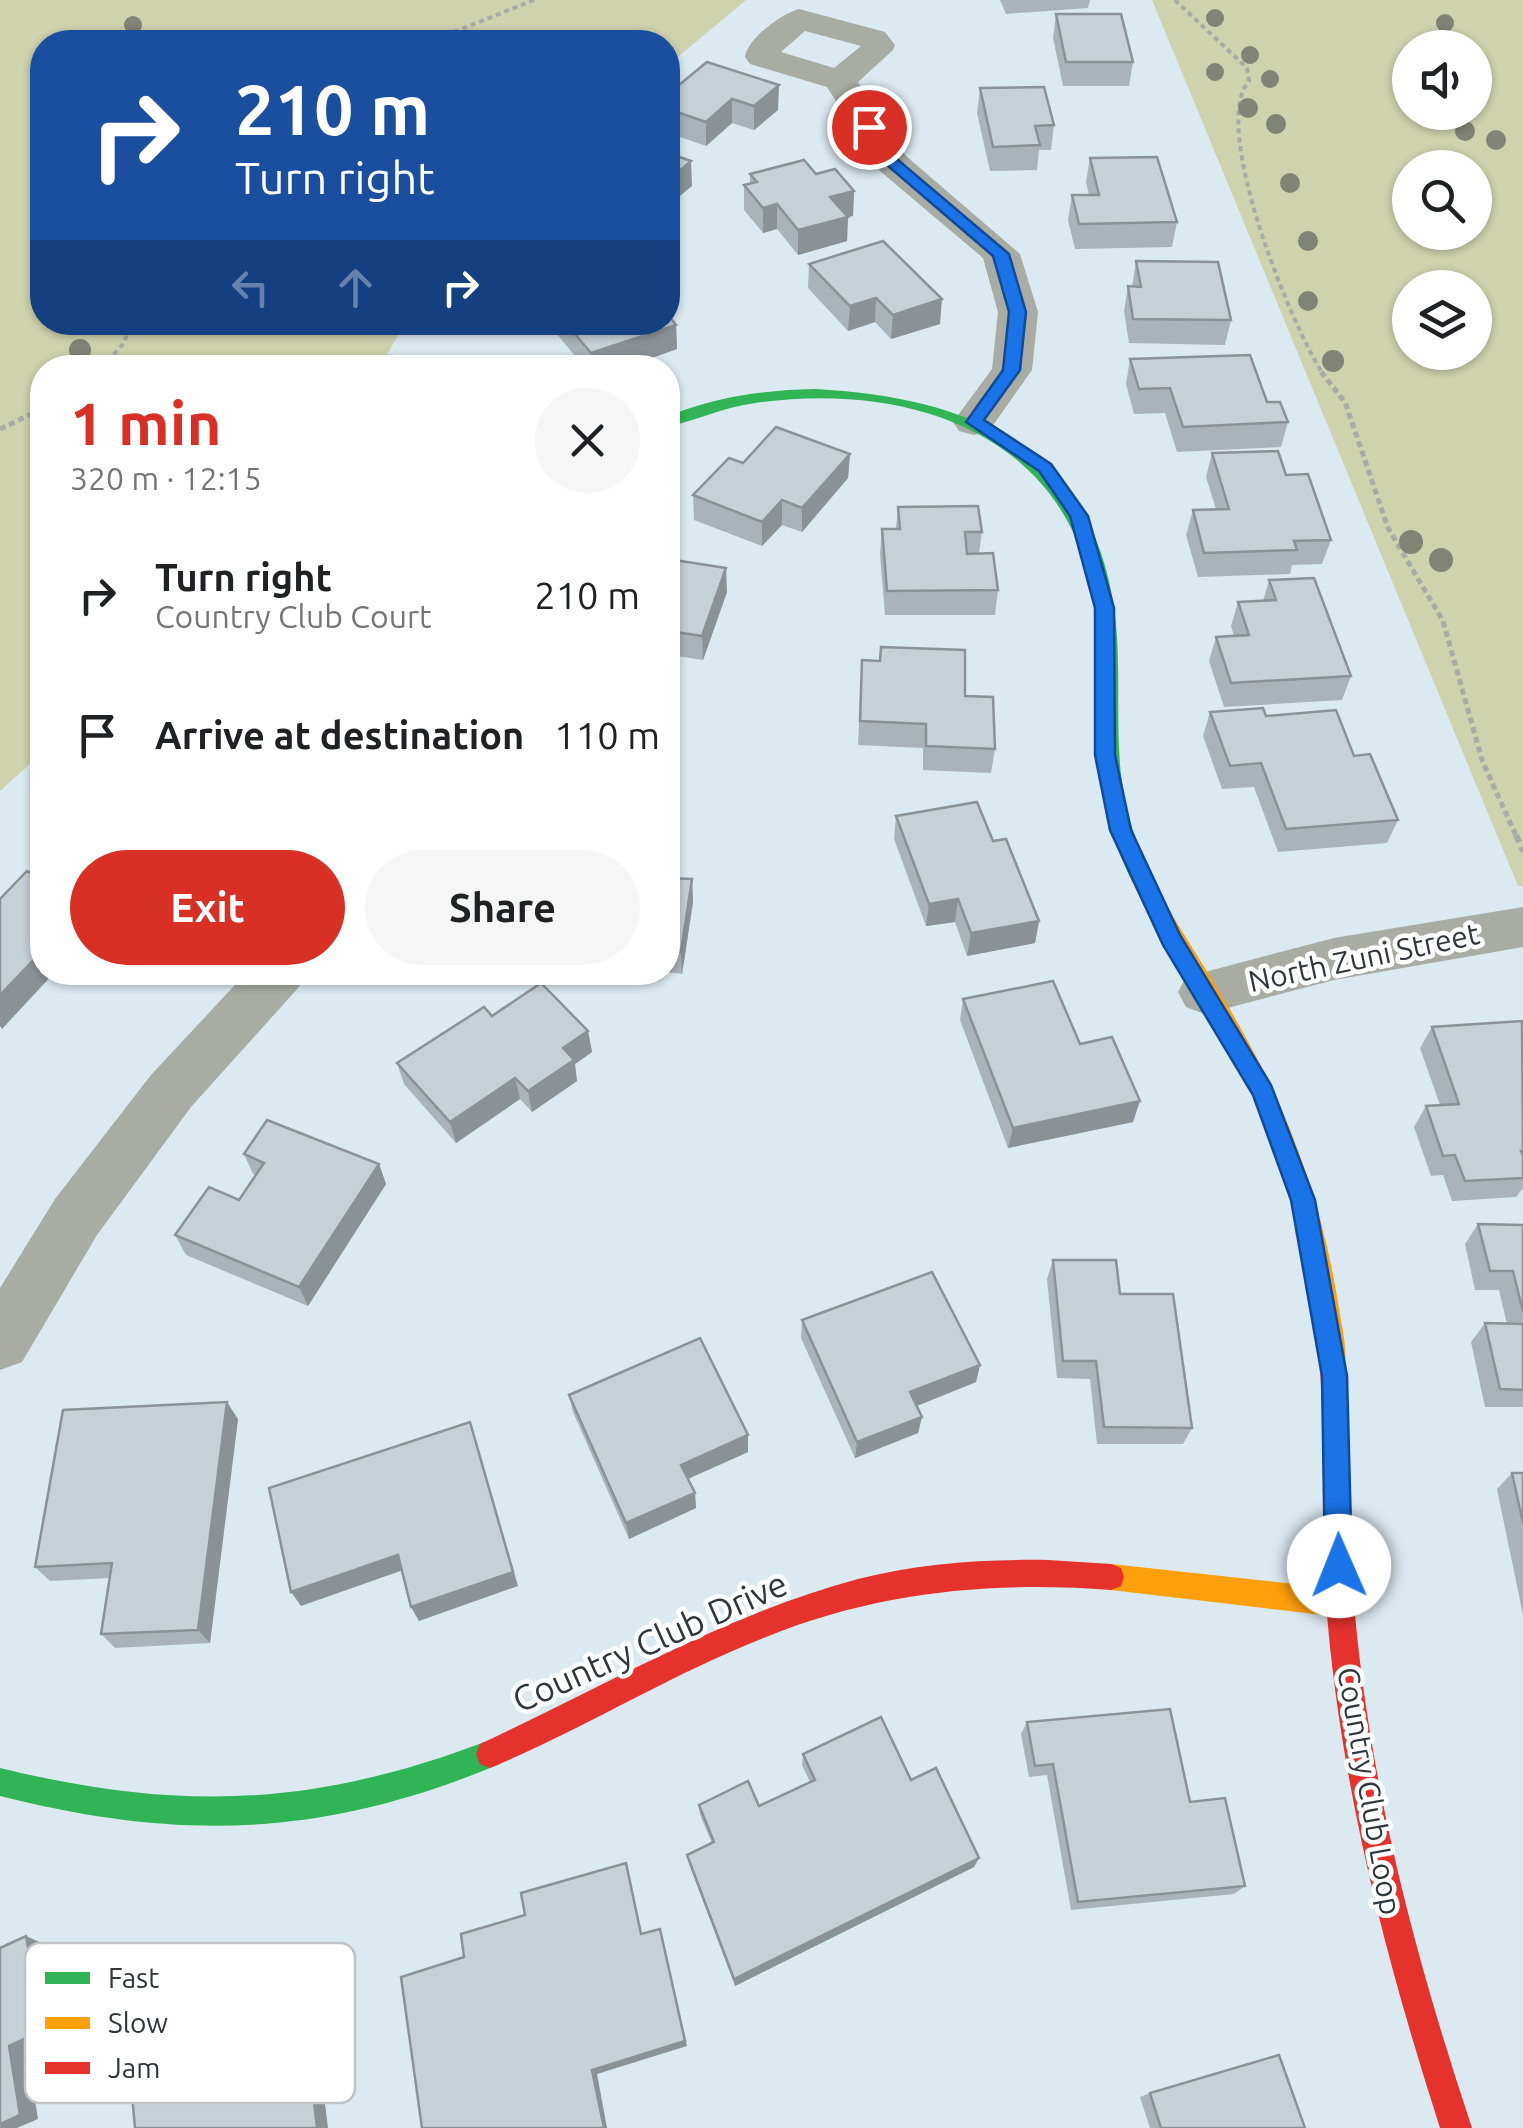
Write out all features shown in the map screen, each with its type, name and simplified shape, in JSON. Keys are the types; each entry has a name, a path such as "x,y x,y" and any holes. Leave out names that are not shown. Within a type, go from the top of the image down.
{"street":[{"path":"840,80 893,163 1001,254 1018,312 1012,370 974,422"},
{"name":"Country Club Loop","path":"680,415 697,406 807,390 908,403 974,422 1007,439 1045,468 1079,516 1104,608 1105,755 1120,830 1171,939 1263,1092 1303,1200 1334,1376 1340,1604 1358,1749 1396,1943 1456,2128"},
{"name":"North Zuni Street","path":"1206,992 1334,959 1523,927"},
{"path":"0,1342 76,1217 159,1107 268,985"},
{"name":"Country Club Drive","path":"0,1782 104,1811 232,1818 318,1808 427,1778 538,1733 782,1617 860,1592 920,1580 1049,1573 1340,1604"}],"path":[{"path":"459,30 534,0"},
{"path":"1175,0 1248,68 1249,80 1240,92 1235,134 1256,213 1295,322 1320,372 1345,402 1388,528 1444,620 1482,760 1523,850"},
{"path":"0,429 30,415"}],"green space":[{"path":"0,0 746,0 680,55 680,30 30,30 30,335 398,335 387,355 30,355 30,764 0,791"},
{"path":"1152,0 1523,0 1523,886 1518,886"}],"building":[{"path":"1056,14 1121,14 1133,62 1066,62"},
{"path":"707,62 779,85 754,106 732,99 706,122 680,113 680,84"},
{"path":"1044,87 1054,125 1035,126 1040,145 993,147 980,88"},
{"path":"680,157 691,161 680,171"},
{"path":"1157,157 1177,222 1079,224 1072,195 1099,195 1090,158"},
{"path":"804,160 816,174 835,169 854,191 830,197 848,217 798,230 777,204 763,208 744,185 757,182 750,174"},
{"path":"883,241 942,299 893,315 876,298 850,306 809,264"},
{"path":"1136,261 1218,262 1231,320 1133,319 1128,286 1141,287"},
{"path":"576,335 646,335 591,353"},
{"path":"1250,355 1267,402 1280,402 1288,422 1183,427 1170,388 1139,389 1130,359"},
{"path":"776,427 850,454 802,508 782,500 762,522 693,495 729,458 743,463"},
{"path":"1278,451 1286,475 1308,474 1331,540 1294,541 1297,550 1204,553 1193,510 1229,509 1212,453"},
{"path":"978,506 982,532 965,532 967,554 993,553 998,590 887,591 882,529 900,529 898,507"},
{"path":"680,561 726,568 702,636 680,633"},
{"path":"1314,578 1351,676 1231,683 1216,637 1249,635 1238,602 1276,600 1269,580"},
{"path":"881,647 965,650 965,696 993,697 995,749 926,746 926,724 860,721 862,660 880,661"},
{"path":"1263,708 1266,716 1336,710 1354,756 1370,754 1398,820 1286,829 1261,763 1230,766 1210,712"},
{"path":"977,802 993,841 1006,839 1039,921 971,933 958,899 929,904 896,816"},
{"path":"27,871 30,872 30,964 0,995 0,899"},
{"path":"680,878 692,879 681,952"},
{"path":"1053,981 1080,1044 1112,1037 1140,1101 1013,1128 963,999"},
{"path":"543,985 588,1031 563,1048 574,1060 528,1091 515,1078 450,1122 397,1063 484,1007 492,1016"},
{"path":"1522,1021 1523,1178 1465,1181 1455,1155 1443,1156 1426,1106 1459,1104 1432,1027"},
{"path":"267,1120 379,1164 299,1287 175,1235 209,1187 239,1200 264,1163 244,1154"},
{"path":"1478,1224 1523,1225 1523,1312 1513,1271 1490,1271"},
{"path":"1053,1260 1116,1260 1120,1294 1173,1294 1192,1428 1104,1427 1096,1361 1063,1361"},
{"path":"932,1272 980,1365 910,1392 922,1417 857,1442 802,1320"},
{"path":"1485,1323 1523,1324 1523,1390 1500,1389"},
{"path":"700,1338 748,1435 681,1465 695,1493 626,1523 569,1395"},
{"path":"227,1402 198,1630 101,1634 112,1563 35,1567 63,1410"},
{"path":"470,1422 513,1572 411,1607 398,1555 291,1592 269,1488"},
{"path":"1512,1473 1523,1473 1523,1523"},
{"path":"1170,1709 1190,1802 1225,1798 1245,1886 1078,1902 1053,1764 1035,1766 1027,1722"},
{"path":"881,1717 911,1780 936,1768 979,1858 734,1979 687,1855 714,1842 699,1805 748,1781 759,1806 815,1780 803,1754"},
{"path":"626,1863 641,1934 660,1929 685,2041 592,2070 604,2128 422,2128 401,1977 464,1957 461,1934 525,1915 521,1893"},
{"path":"26,1936 25,2038 9,2046 20,2115 0,2124 0,1948"},
{"path":"1279,2055 1305,2128 1161,2128 1150,2093"},
{"path":"133,2103 314,2103 317,2128 135,2128"}],"traffic: fast":[{"path":"680,417 755,397 815,394 876,399 946,414 983,429 1043,471 1066,499 1084,531 1097,568 1108,645 1111,776 1125,841 1140,877"},
{"path":"0,1782 124,1808 247,1812 369,1795 490,1754"}],"traffic: slow":[{"path":"1140,877 1244,1055 1279,1129 1315,1247 1333,1368"},
{"path":"1111,1577 1340,1603"}],"traffic: jam":[{"path":"1333,1368 1340,1603 1356,1737 1398,1935 1456,2128"},
{"path":"490,1754 718,1643 812,1606 861,1592 922,1580 985,1574 1111,1577"}],"route":[{"path":"869,127 893,163 1001,254 1018,312 1012,370 974,422 1007,439 1045,468 1079,516 1096,564 1104,608 1105,755 1120,830 1171,939 1263,1092 1303,1200 1329,1330 1334,1376 1339,1566"}]}
